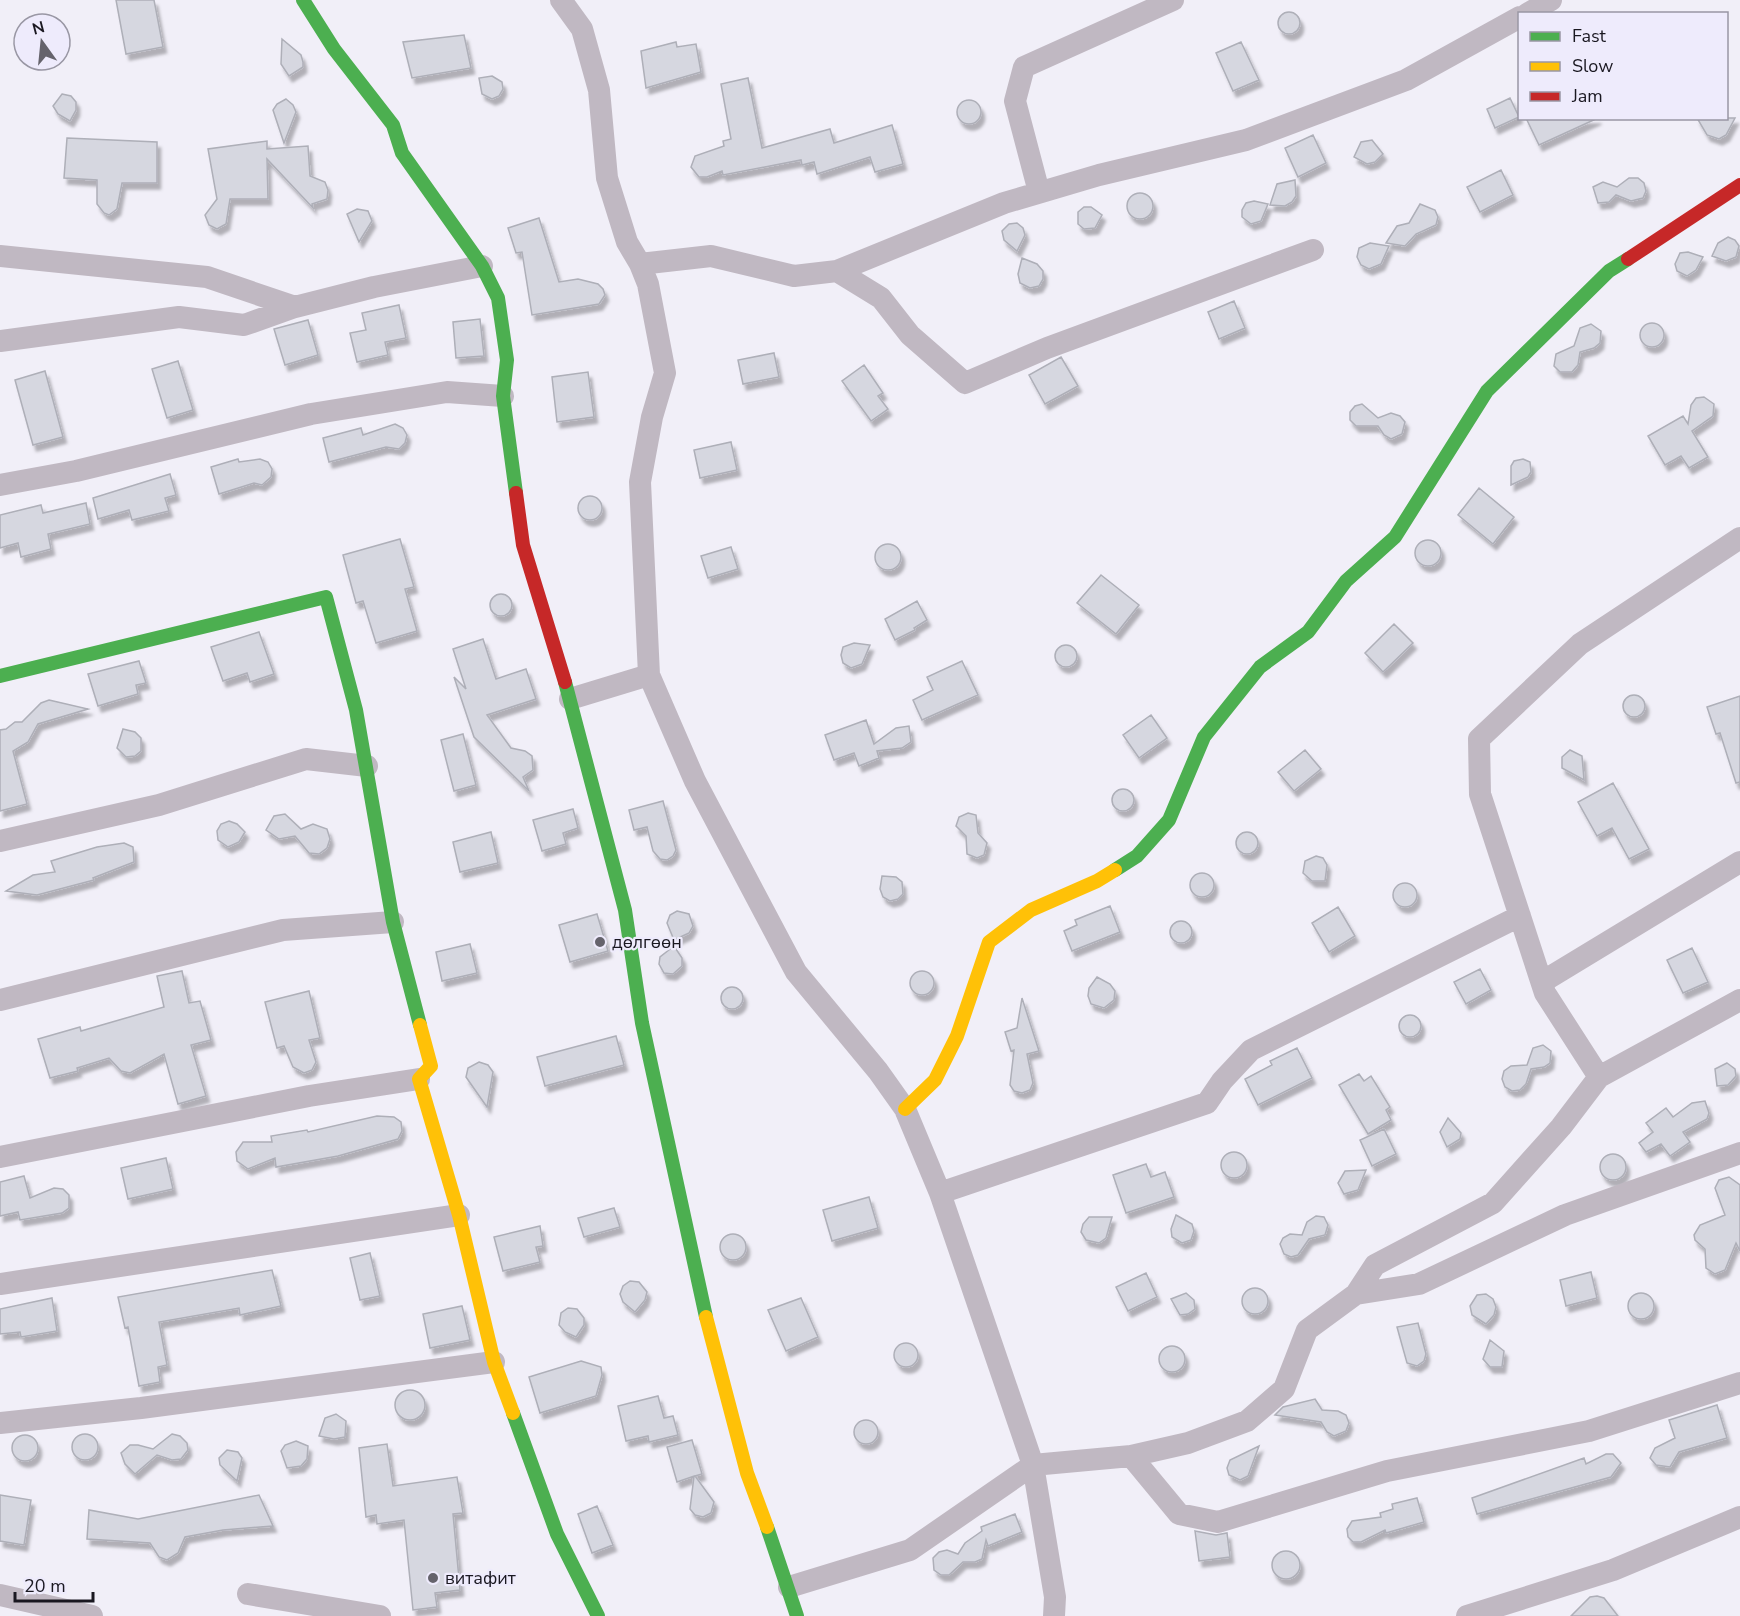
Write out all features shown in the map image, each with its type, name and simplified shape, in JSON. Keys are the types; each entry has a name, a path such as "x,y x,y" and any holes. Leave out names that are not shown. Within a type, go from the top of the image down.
{"street":[{"path":"303,0 334,50 393,125 402,153 482,266 498,298 507,360 503,396 523,545 570,699 625,910 642,1023 674,1163 701,1297 747,1473 789,1587 797,1616"},
{"path":"561,0 582,29 599,90 607,178 627,242 648,284 665,373 652,417 640,482 649,675 695,781 796,972 878,1071 905,1109 940,1193 1033,1465 1055,1597 1054,1616"},
{"path":"1039,192 1015,101 1024,67 1173,0"},
{"path":"1530,12 1551,0"},
{"path":"640,264 711,256 794,276 837,271 1004,203 1099,175 1246,140 1406,80 1518,18"},
{"path":"905,1109 935,1080 957,1036 989,942 1031,910 1083,885 1098,881 1137,856 1169,819 1204,737 1260,667 1308,632 1346,581 1395,537 1486,391 1609,271 1740,185"},
{"path":"837,271 881,298 910,335 965,383 1047,348 1313,250"},
{"path":"0,256 207,277 295,307"},
{"path":"0,341 179,317 244,325 295,307 374,287 482,266"},
{"path":"0,485 76,471 311,414 447,392 503,396"},
{"path":"1599,1077 1545,993 1480,794 1479,739 1580,644 1740,538"},
{"path":"0,676 326,597 356,710 393,921 431,1066 419,1079 309,1096 0,1157"},
{"path":"570,699 649,675"},
{"path":"0,841 159,805 306,759 367,766"},
{"path":"1542,982 1740,862"},
{"path":"940,1193 1207,1103 1222,1081 1251,1050 1520,916"},
{"path":"0,1000 283,930 393,921"},
{"path":"789,1587 910,1550 1033,1465 1131,1456 1188,1443 1247,1421 1284,1389 1306,1330 1356,1294 1375,1265 1493,1203 1561,1127 1599,1077 1740,1000"},
{"path":"419,1079 459,1215 494,1362 557,1534 598,1616"},
{"path":"1356,1294 1419,1284 1565,1215 1740,1153"},
{"path":"0,1284 459,1215"},
{"path":"0,1423 141,1408 494,1362"},
{"path":"1131,1456 1179,1514 1218,1522 1387,1471 1589,1431 1740,1383"},
{"path":"1467,1616 1613,1570 1740,1517"},
{"path":"0,1594 92,1616"},
{"path":"248,1594 380,1616"}],"building":[{"path":"116,0 154,0 163,47 126,54"},
{"path":"1289,12 1297,15 1300,23 1297,31 1289,34 1281,31 1278,23 1281,15"},
{"path":"464,35 471,68 412,78 403,42"},
{"path":"282,39 301,55 303,62 303,67 289,76 281,64"},
{"path":"676,42 677,47 696,44 701,72 646,88 641,51"},
{"path":"1241,42 1259,80 1233,91 1216,53"},
{"path":"492,76 502,82 503,89 499,96 492,99 482,94 479,78"},
{"path":"748,78 762,148 830,129 834,143 892,125 903,164 875,172 870,157 817,174 814,162 802,165 801,160 723,175 722,171 707,177 699,177 691,167 695,156 724,146 723,141 731,139 721,84"},
{"path":"62,94 71,96 76,102 76,110 70,121 58,114 53,106"},
{"path":"1510,98 1518,117 1495,128 1487,109"},
{"path":"286,99 293,105 296,112 284,143 273,110 277,104"},
{"path":"969,100 974,101 980,107 980,117 974,123 969,124 964,123 958,117 957,112 958,107 964,101"},
{"path":"1735,118 1726,135 1719,139 1707,135 1698,120"},
{"path":"1527,120 1594,120 1539,145"},
{"path":"1313,135 1326,163 1298,177 1285,148"},
{"path":"67,138 157,142 157,183 122,183 117,209 109,215 104,213 97,204 97,180 64,178"},
{"path":"1372,140 1383,154 1375,162 1367,164 1354,157 1361,142"},
{"path":"267,141 267,149 308,146 310,176 325,182 328,190 327,199 312,204 313,208 267,159 268,199 230,199 226,224 217,229 209,225 205,215 217,199 208,149"},
{"path":"1501,170 1513,195 1480,212 1467,187"},
{"path":"1629,178 1638,178 1644,183 1646,191 1643,198 1631,201 1616,195 1609,202 1598,203 1593,187 1603,182 1617,187"},
{"path":"1295,180 1296,196 1292,202 1285,206 1270,205 1277,184"},
{"path":"1140,193 1149,197 1153,206 1149,215 1140,219 1131,215 1127,206 1131,197"},
{"path":"1254,201 1268,204 1261,221 1251,224 1242,217 1242,210 1246,203"},
{"path":"1420,204 1435,210 1438,217 1436,225 1416,234 1405,246 1386,243 1397,226 1409,223"},
{"path":"1084,207 1091,207 1102,215 1095,228 1084,229 1078,224 1078,212"},
{"path":"357,209 368,211 372,221 359,242 347,214"},
{"path":"539,218 559,282 578,279 598,284 605,295 599,304 532,315 522,252 516,253 508,228"},
{"path":"1017,223 1023,228 1025,235 1017,251 1004,240 1002,231 1009,224"},
{"path":"1728,237 1735,240 1739,246 1736,257 1726,261 1712,256 1718,243"},
{"path":"1370,243 1389,246 1381,264 1369,269 1361,265 1357,257 1359,248"},
{"path":"1688,252 1703,257 1696,270 1687,276 1677,271 1675,264 1680,253"},
{"path":"1022,258 1037,264 1043,271 1043,279 1039,286 1030,288 1020,283 1018,274"},
{"path":"1234,301 1245,328 1219,339 1208,312"},
{"path":"399,305 406,338 385,342 388,355 357,362 350,333 366,330 362,313"},
{"path":"480,319 484,356 456,358 453,322"},
{"path":"308,320 318,355 285,365 274,329"},
{"path":"1652,323 1661,326 1664,335 1661,344 1652,347 1643,344 1640,335 1643,326"},
{"path":"1591,324 1601,331 1600,343 1594,348 1580,352 1578,365 1572,372 1560,372 1554,366 1556,354 1574,346 1580,328"},
{"path":"774,353 779,377 743,384 738,360"},
{"path":"1061,357 1078,386 1045,404 1029,375"},
{"path":"178,361 193,410 167,418 152,369"},
{"path":"864,365 883,393 878,396 888,409 871,421 842,381"},
{"path":"45,371 63,437 33,445 15,380"},
{"path":"588,372 594,417 557,422 552,377"},
{"path":"1704,397 1714,404 1713,416 1692,431 1708,457 1689,468 1681,456 1665,465 1648,436 1683,416 1688,424 1691,405 1696,398"},
{"path":"1362,404 1378,418 1391,413 1400,416 1405,422 1402,434 1391,439 1384,435 1378,426 1356,426 1350,420 1350,412 1355,406"},
{"path":"395,424 403,428 407,435 405,443 399,449 386,447 329,462 323,438 361,428 363,435"},
{"path":"731,442 737,470 700,478 694,450"},
{"path":"238,459 239,462 260,459 268,462 272,469 271,477 262,485 254,483 219,494 211,467"},
{"path":"1523,459 1530,462 1531,472 1528,477 1511,485 1511,466 1514,461"},
{"path":"170,474 176,495 165,498 169,511 132,520 129,510 98,519 93,498"},
{"path":"1479,488 1514,517 1493,544 1458,515"},
{"path":"590,496 599,499 602,508 599,517 590,520 581,517 578,508 581,499"},
{"path":"86,503 90,524 48,534 51,549 21,557 18,543 0,548 0,515 41,505 43,513"},
{"path":"400,539 414,587 405,589 417,631 376,643 363,601 356,603 343,555"},
{"path":"1428,540 1437,544 1441,553 1437,562 1428,566 1419,562 1415,553 1419,544"},
{"path":"888,544 897,548 901,557 897,566 888,570 879,566 875,557 879,548"},
{"path":"731,547 738,569 708,578 701,556"},
{"path":"1101,575 1139,605 1116,634 1077,603"},
{"path":"501,594 509,597 512,605 509,613 501,616 493,613 490,605 493,597"},
{"path":"917,601 927,620 914,628 915,630 895,640 885,619"},
{"path":"1394,624 1413,643 1383,672 1365,653"},
{"path":"259,632 274,674 250,682 247,673 223,681 211,647"},
{"path":"483,639 496,679 526,669 536,699 487,715 511,748 525,751 532,756 533,770 523,777 529,791 474,737 454,677 466,689 453,649"},
{"path":"854,643 870,645 862,664 851,668 843,663 841,655 843,647"},
{"path":"1066,645 1074,648 1077,656 1074,664 1066,667 1058,664 1055,656 1058,648"},
{"path":"139,661 146,683 136,685 138,694 98,706 88,674"},
{"path":"962,661 978,695 922,720 913,700 933,690 927,677"},
{"path":"1634,695 1642,698 1645,706 1642,714 1634,717 1626,714 1623,706 1626,698"},
{"path":"1740,696 1740,782 1736,783 1720,733 1716,734 1707,707"},
{"path":"49,700 88,709 38,724 28,742 13,751 27,804 0,811 0,730 6,729 15,722 22,722 41,703"},
{"path":"1151,715 1167,738 1139,758 1123,735"},
{"path":"866,720 874,744 896,728 909,726 911,742 902,748 877,751 879,758 859,766 854,753 834,760 825,735"},
{"path":"123,729 135,732 141,738 141,751 135,756 126,757 117,748"},
{"path":"463,734 476,785 454,791 441,740"},
{"path":"1305,750 1321,769 1294,791 1278,772"},
{"path":"1570,750 1582,756 1584,780 1562,768 1562,757"},
{"path":"1613,783 1649,849 1629,859 1612,828 1597,836 1578,802"},
{"path":"1123,789 1131,792 1134,800 1131,808 1123,811 1115,808 1112,800 1115,792"},
{"path":"663,801 676,850 667,860 660,859 653,851 647,827 634,830 629,810"},
{"path":"573,809 578,828 563,833 566,844 542,851 533,820"},
{"path":"968,813 976,815 978,833 987,843 984,855 977,858 967,854 966,836 956,826 959,817"},
{"path":"285,814 301,829 313,824 327,829 330,839 327,848 319,854 309,853 295,836 279,839 266,830 274,816"},
{"path":"229,821 237,824 245,832 239,842 228,847 218,840 217,831 221,824"},
{"path":"491,832 498,863 460,872 453,842"},
{"path":"1247,832 1255,835 1258,843 1255,851 1247,854 1239,851 1236,843 1239,835"},
{"path":"124,843 133,847 134,862 93,878 94,880 37,895 6,891 33,875 55,872 51,861 97,847"},
{"path":"1316,856 1323,858 1327,865 1325,881 1312,881 1303,873 1305,861"},
{"path":"1202,873 1210,877 1214,885 1210,893 1202,897 1194,893 1190,885 1194,877"},
{"path":"882,876 896,877 902,882 903,894 898,899 890,901 883,897 880,889"},
{"path":"1405,883 1410,884 1416,890 1416,900 1410,906 1405,907 1400,906 1394,900 1393,895 1394,890 1400,884"},
{"path":"1110,906 1120,932 1072,951 1064,931 1077,925 1075,920"},
{"path":"1338,907 1355,936 1329,952 1312,923"},
{"path":"677,911 689,914 693,926 689,933 674,940 667,923 670,915"},
{"path":"597,914 608,951 570,962 559,925"},
{"path":"1181,921 1189,924 1192,932 1189,940 1181,943 1173,940 1170,932 1173,924"},
{"path":"470,944 477,973 442,981 436,952"},
{"path":"674,946 682,958 682,966 673,974 664,973 659,964 660,957"},
{"path":"1692,948 1708,982 1683,993 1667,960"},
{"path":"1480,969 1491,990 1466,1004 1454,982"},
{"path":"182,971 189,1003 200,1001 211,1040 191,1045 206,1096 178,1104 164,1054 130,1073 121,1071 109,1058 77,1068 78,1071 50,1078 38,1039 80,1027 81,1031 164,1007 157,976"},
{"path":"922,971 930,975 934,983 930,991 922,995 914,991 910,983 914,975"},
{"path":"1097,977 1110,984 1115,991 1114,1000 1104,1008 1091,1004 1088,996 1089,988"},
{"path":"732,987 740,990 743,998 740,1006 732,1009 724,1006 721,998 724,990"},
{"path":"309,991 320,1038 309,1040 316,1062 312,1070 304,1073 293,1067 284,1046 277,1048 265,1002"},
{"path":"1022,998 1039,1051 1027,1054 1033,1083 1030,1090 1022,1093 1014,1091 1010,1085 1014,1050 1011,1051 1005,1032 1017,1028"},
{"path":"1410,1015 1418,1018 1421,1026 1418,1034 1410,1037 1402,1034 1399,1026 1402,1018"},
{"path":"616,1036 624,1065 545,1086 537,1057"},
{"path":"1543,1045 1551,1051 1550,1063 1544,1067 1531,1069 1526,1084 1520,1090 1512,1091 1505,1087 1502,1079 1504,1071 1511,1066 1527,1065 1533,1048"},
{"path":"1297,1048 1312,1078 1258,1105 1245,1079 1272,1065 1270,1061"},
{"path":"479,1062 488,1065 493,1072 487,1107 466,1077 468,1068"},
{"path":"1727,1063 1735,1069 1736,1076 1728,1085 1717,1086 1715,1069"},
{"path":"1359,1074 1364,1081 1371,1076 1390,1107 1386,1110 1391,1120 1368,1134 1339,1085"},
{"path":"1705,1101 1709,1113 1707,1119 1683,1132 1690,1142 1670,1156 1661,1144 1646,1152 1639,1143 1653,1132 1646,1123 1666,1108 1673,1117 1692,1103"},
{"path":"377,1116 394,1117 401,1122 402,1131 398,1139 338,1156 276,1167 275,1158 248,1169 237,1161 236,1152 243,1142 272,1142 271,1136 307,1130 308,1132"},
{"path":"1448,1118 1461,1133 1460,1139 1447,1147 1440,1132"},
{"path":"1384,1129 1396,1154 1372,1166 1360,1140"},
{"path":"1234,1152 1243,1156 1247,1165 1243,1174 1234,1178 1225,1174 1221,1165 1225,1156"},
{"path":"1613,1154 1622,1158 1626,1167 1622,1176 1613,1180 1604,1176 1600,1167 1604,1158"},
{"path":"166,1158 173,1189 128,1199 121,1168"},
{"path":"1146,1164 1151,1177 1165,1172 1174,1197 1126,1213 1113,1175"},
{"path":"1366,1170 1358,1190 1344,1194 1338,1183 1345,1171"},
{"path":"24,1176 30,1198 54,1188 63,1189 69,1195 69,1208 62,1213 20,1220 18,1212 0,1216 0,1182"},
{"path":"1729,1177 1740,1185 1740,1251 1736,1243 1725,1270 1715,1274 1706,1268 1705,1249 1695,1240 1694,1235 1700,1225 1725,1215 1715,1188 1719,1180"},
{"path":"869,1197 878,1228 832,1241 823,1210"},
{"path":"614,1208 620,1227 584,1237 578,1218"},
{"path":"1176,1215 1192,1224 1194,1231 1191,1240 1182,1243 1172,1237 1171,1229"},
{"path":"1316,1216 1324,1217 1328,1225 1325,1235 1309,1239 1298,1255 1291,1257 1284,1254 1280,1244 1283,1238 1290,1234 1302,1235 1307,1222"},
{"path":"1089,1217 1112,1217 1106,1238 1099,1243 1086,1240 1081,1232 1083,1224"},
{"path":"540,1226 543,1246 536,1247 540,1262 503,1271 494,1237"},
{"path":"733,1234 742,1238 746,1247 742,1256 733,1260 724,1256 720,1247 724,1238"},
{"path":"370,1253 380,1296 360,1300 350,1258"},
{"path":"272,1270 281,1306 240,1315 239,1308 159,1322 167,1365 158,1367 160,1382 139,1386 128,1327 125,1328 118,1297"},
{"path":"1591,1272 1597,1298 1566,1306 1560,1280"},
{"path":"1146,1273 1157,1297 1128,1311 1116,1287"},
{"path":"630,1281 639,1282 647,1292 645,1300 635,1312 623,1302 620,1294 623,1286"},
{"path":"1255,1288 1264,1292 1268,1301 1264,1310 1255,1314 1246,1310 1242,1301 1246,1292"},
{"path":"1186,1293 1194,1300 1195,1309 1188,1314 1180,1315 1171,1299"},
{"path":"1641,1293 1650,1297 1654,1306 1650,1315 1641,1319 1632,1315 1628,1306 1632,1297"},
{"path":"1486,1294 1493,1299 1496,1307 1494,1315 1486,1324 1472,1315 1470,1306 1477,1295"},
{"path":"52,1298 57,1331 21,1337 20,1332 0,1334 0,1309"},
{"path":"801,1298 818,1337 786,1351 768,1310"},
{"path":"462,1306 470,1340 430,1348 423,1314"},
{"path":"568,1308 577,1309 584,1318 584,1325 576,1337 565,1332 559,1325 561,1313"},
{"path":"1418,1323 1426,1354 1424,1361 1417,1366 1407,1363 1397,1327"},
{"path":"1490,1340 1504,1351 1502,1367 1490,1367 1483,1359"},
{"path":"906,1343 915,1346 918,1355 915,1364 906,1367 897,1364 894,1355 897,1346"},
{"path":"1172,1346 1182,1349 1185,1359 1182,1369 1172,1372 1162,1369 1159,1359 1162,1349"},
{"path":"581,1361 601,1367 602,1375 596,1396 540,1413 529,1377"},
{"path":"410,1390 421,1394 425,1405 421,1416 410,1420 399,1416 395,1405 399,1394"},
{"path":"658,1396 664,1418 673,1416 678,1435 649,1442 648,1436 626,1441 618,1406"},
{"path":"1315,1399 1322,1410 1338,1411 1346,1415 1349,1423 1346,1431 1334,1436 1327,1432 1321,1422 1275,1415 1283,1407"},
{"path":"1717,1405 1727,1438 1679,1452 1670,1467 1656,1465 1650,1458 1655,1448 1675,1438 1669,1420"},
{"path":"336,1414 346,1421 345,1437 334,1439 319,1436 325,1418"},
{"path":"866,1420 875,1423 878,1432 875,1441 866,1444 857,1441 854,1432 857,1423"},
{"path":"85,1434 94,1438 98,1447 94,1456 85,1460 76,1456 72,1447 76,1438"},
{"path":"172,1434 180,1436 187,1443 188,1450 181,1459 172,1460 157,1455 135,1474 125,1464 121,1453 130,1445 153,1449"},
{"path":"25,1435 34,1439 38,1448 34,1457 25,1461 16,1457 12,1448 16,1439"},
{"path":"692,1440 702,1474 695,1476 714,1502 711,1513 703,1517 695,1515 690,1509 694,1476 677,1482 667,1447"},
{"path":"296,1441 308,1446 307,1459 301,1466 287,1468 281,1451 285,1445"},
{"path":"387,1444 393,1486 457,1477 463,1513 453,1514 460,1590 435,1593 437,1607 413,1610 404,1520 377,1524 376,1515 366,1517 359,1448"},
{"path":"1259,1446 1248,1476 1240,1480 1229,1475 1227,1468 1230,1460"},
{"path":"227,1450 238,1452 242,1458 237,1481 220,1465 219,1458"},
{"path":"1606,1454 1613,1454 1621,1463 1611,1477 1477,1514 1472,1498 1584,1458 1586,1464"},
{"path":"0,1495 31,1500 24,1545 0,1541"},
{"path":"259,1495 273,1526 223,1530 185,1537 178,1553 167,1560 159,1557 150,1543 87,1539 89,1510 138,1519"},
{"path":"1417,1498 1424,1522 1386,1533 1385,1530 1361,1542 1353,1542 1348,1537 1347,1529 1352,1521 1381,1517 1380,1513 1393,1509 1392,1504"},
{"path":"597,1506 613,1545 592,1553 578,1514"},
{"path":"1015,1514 1022,1532 988,1546 986,1540 982,1559 975,1562 963,1562 949,1575 941,1575 934,1570 933,1558 939,1552 947,1550 958,1554 965,1543 982,1531 981,1527"},
{"path":"1195,1531 1216,1535 1227,1533 1230,1557 1199,1561"},
{"path":"1286,1551 1296,1555 1300,1565 1296,1575 1286,1579 1276,1575 1272,1565 1276,1555"},
{"path":"1590,1597 1604,1598 1618,1616 1571,1616"}],"traffic: fast":[{"path":"303,0 334,49 393,125 402,153 482,266 498,298 507,360 503,396 516,493"},
{"path":"1115,870 1137,856 1169,820 1204,737 1260,667 1308,632 1346,581 1395,537 1487,391 1609,271 1628,259"},
{"path":"0,676 326,597 356,710 393,922 420,1025"},
{"path":"565,682 625,910 642,1023 706,1317"},
{"path":"513,1413 557,1534 598,1616"},
{"path":"767,1527 797,1616"}],"traffic: slow":[{"path":"905,1109 935,1080 957,1036 989,942 1031,910 1097,881 1115,870"},
{"path":"420,1025 431,1066 419,1079 459,1215 494,1362 513,1413"},
{"path":"706,1317 747,1473 767,1527"}],"traffic: jam":[{"path":"1628,259 1740,185"},
{"path":"516,493 523,545 565,682"}],"place":[{"name":"дөлгөөн","path":"600,942"},
{"name":"витафит","path":"433,1578"}]}
